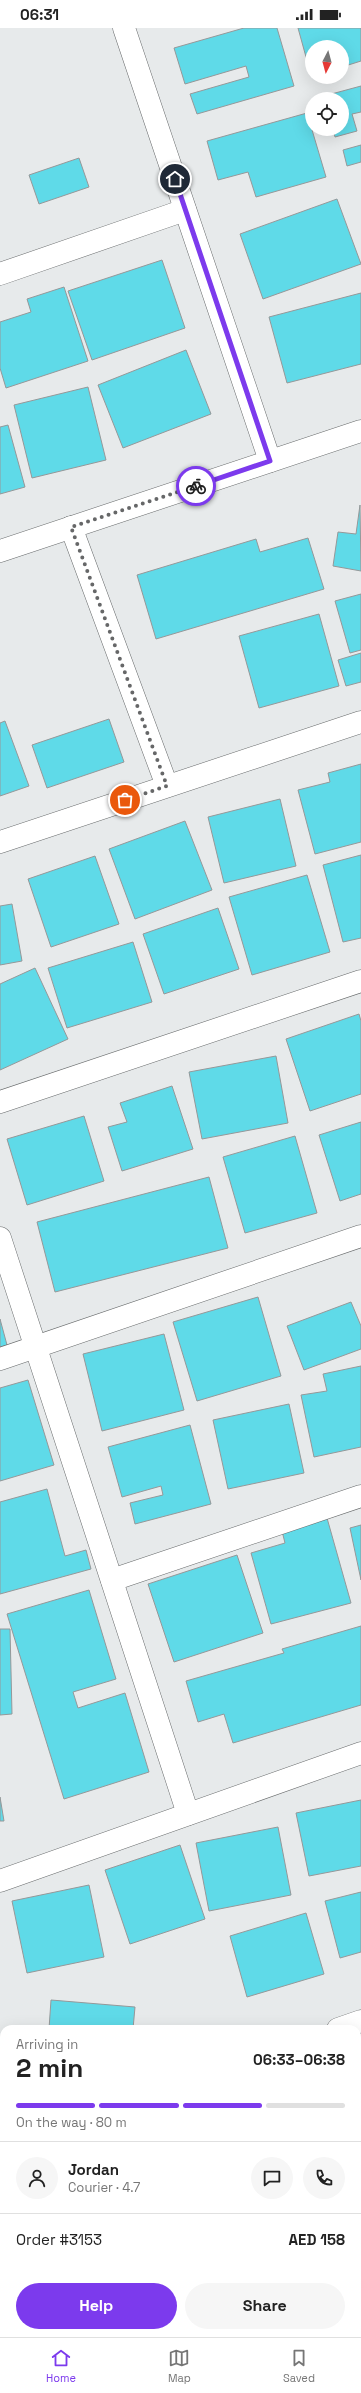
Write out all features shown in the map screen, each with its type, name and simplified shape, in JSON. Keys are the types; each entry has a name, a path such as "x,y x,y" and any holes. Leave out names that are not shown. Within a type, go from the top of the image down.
{"street":[{"path":"124,28 270,461"},
{"path":"0,274 185,210"},
{"path":"0,550 361,431"},
{"path":"71,527 167,786"},
{"path":"0,842 361,722"},
{"path":"0,1102 361,981"},
{"path":"0,1359 361,1236"},
{"path":"0,1238 188,1814"},
{"path":"112,1580 361,1496"},
{"path":"0,1880 361,1753"},
{"path":"350,2025 361,2021"}],"building":[{"path":"244,28 277,28 294,86 197,114 190,94 249,77 246,66 185,84 174,48"},
{"path":"298,28 361,28 361,61 349,65 349,40 305,40 305,53"},
{"path":"361,86 361,112 352,114 357,131 349,133 349,92 339,92"},
{"path":"305,114 305,136 314,136 326,177 256,197 248,172 218,180 207,141"},
{"path":"361,145 361,162 347,166 343,150"},
{"path":"79,158 89,187 39,204 29,175"},
{"path":"337,199 361,264 263,299 240,234"},
{"path":"162,260 185,328 92,360 68,291"},
{"path":"64,287 88,361 6,388 0,368 0,322 31,312 27,299"},
{"path":"361,293 361,364 287,383 269,317"},
{"path":"186,350 211,414 123,448 98,385"},
{"path":"88,387 106,460 32,478 14,405"},
{"path":"8,425 25,487 0,494 0,427"},
{"path":"360,505 361,571 333,566 338,532 356,534"},
{"path":"308,538 324,589 156,639 137,575 256,539 260,552"},
{"path":"361,594 361,650 350,653 335,601"},
{"path":"319,614 339,686 259,708 239,636"},
{"path":"361,653 361,682 346,686 338,660"},
{"path":"109,719 124,762 47,788 32,745"},
{"path":"5,721 29,786 0,796 0,723"},
{"path":"361,764 361,842 315,854 298,790 330,782 328,773"},
{"path":"280,799 296,866 224,883 208,817"},
{"path":"185,821 212,890 135,919 109,849"},
{"path":"361,855 361,938 343,942 323,865"},
{"path":"95,856 119,924 51,947 28,879"},
{"path":"307,875 330,952 252,975 229,897"},
{"path":"12,904 22,961 0,965 0,906"},
{"path":"218,908 239,969 164,994 143,934"},
{"path":"133,942 152,1002 67,1028 48,968"},
{"path":"35,968 68,1039 0,1070 0,984"},
{"path":"359,1014 361,1021 361,1094 310,1111 286,1039"},
{"path":"276,1056 288,1123 202,1139 189,1072"},
{"path":"172,1086 193,1149 122,1171 108,1127 127,1122 120,1103"},
{"path":"84,1116 104,1181 27,1205 7,1139"},
{"path":"361,1122 361,1194 340,1201 319,1135"},
{"path":"295,1136 317,1213 245,1233 223,1157"},
{"path":"209,1177 228,1248 55,1292 37,1222"},
{"path":"258,1297 281,1376 197,1401 173,1322"},
{"path":"351,1302 361,1326 361,1349 304,1370 287,1326"},
{"path":"0,1319 7,1345 0,1347"},
{"path":"164,1334 184,1410 102,1431 83,1354"},
{"path":"361,1366 361,1447 314,1457 301,1395 327,1391 323,1374"},
{"path":"28,1380 54,1465 0,1481 0,1388"},
{"path":"289,1404 304,1473 228,1489 213,1420"},
{"path":"190,1425 211,1504 135,1524 130,1503 163,1495 161,1486 122,1497 108,1447"},
{"path":"47,1489 65,1556 86,1550 91,1569 0,1594 0,1502"},
{"path":"327,1518 351,1603 271,1624 251,1553 285,1543 282,1531"},
{"path":"361,1525 361,1580 350,1528"},
{"path":"237,1555 263,1633 174,1662 148,1584"},
{"path":"89,1590 116,1679 73,1692 78,1708 125,1693 149,1772 64,1799 7,1614"},
{"path":"361,1626 361,1705 233,1743 224,1714 198,1722 186,1681 284,1653 282,1649"},
{"path":"0,1629 10,1629 12,1714 0,1715"},
{"path":"0,1797 4,1821 0,1821"},
{"path":"361,1800 361,1866 309,1876 296,1813"},
{"path":"278,1827 291,1895 209,1911 196,1843"},
{"path":"180,1845 205,1919 130,1944 105,1870"},
{"path":"89,1885 104,1957 27,1973 12,1901"},
{"path":"361,1892 361,1952 340,1958 325,1901"},
{"path":"306,1913 324,1974 247,1997 230,1936"},
{"path":"51,2000 135,2007 133,2025 49,2025"}],"way so far":[{"path":"125,800 167,786 71,527 196,486"}],"route":[{"path":"175,179 270,461 196,486"}]}
